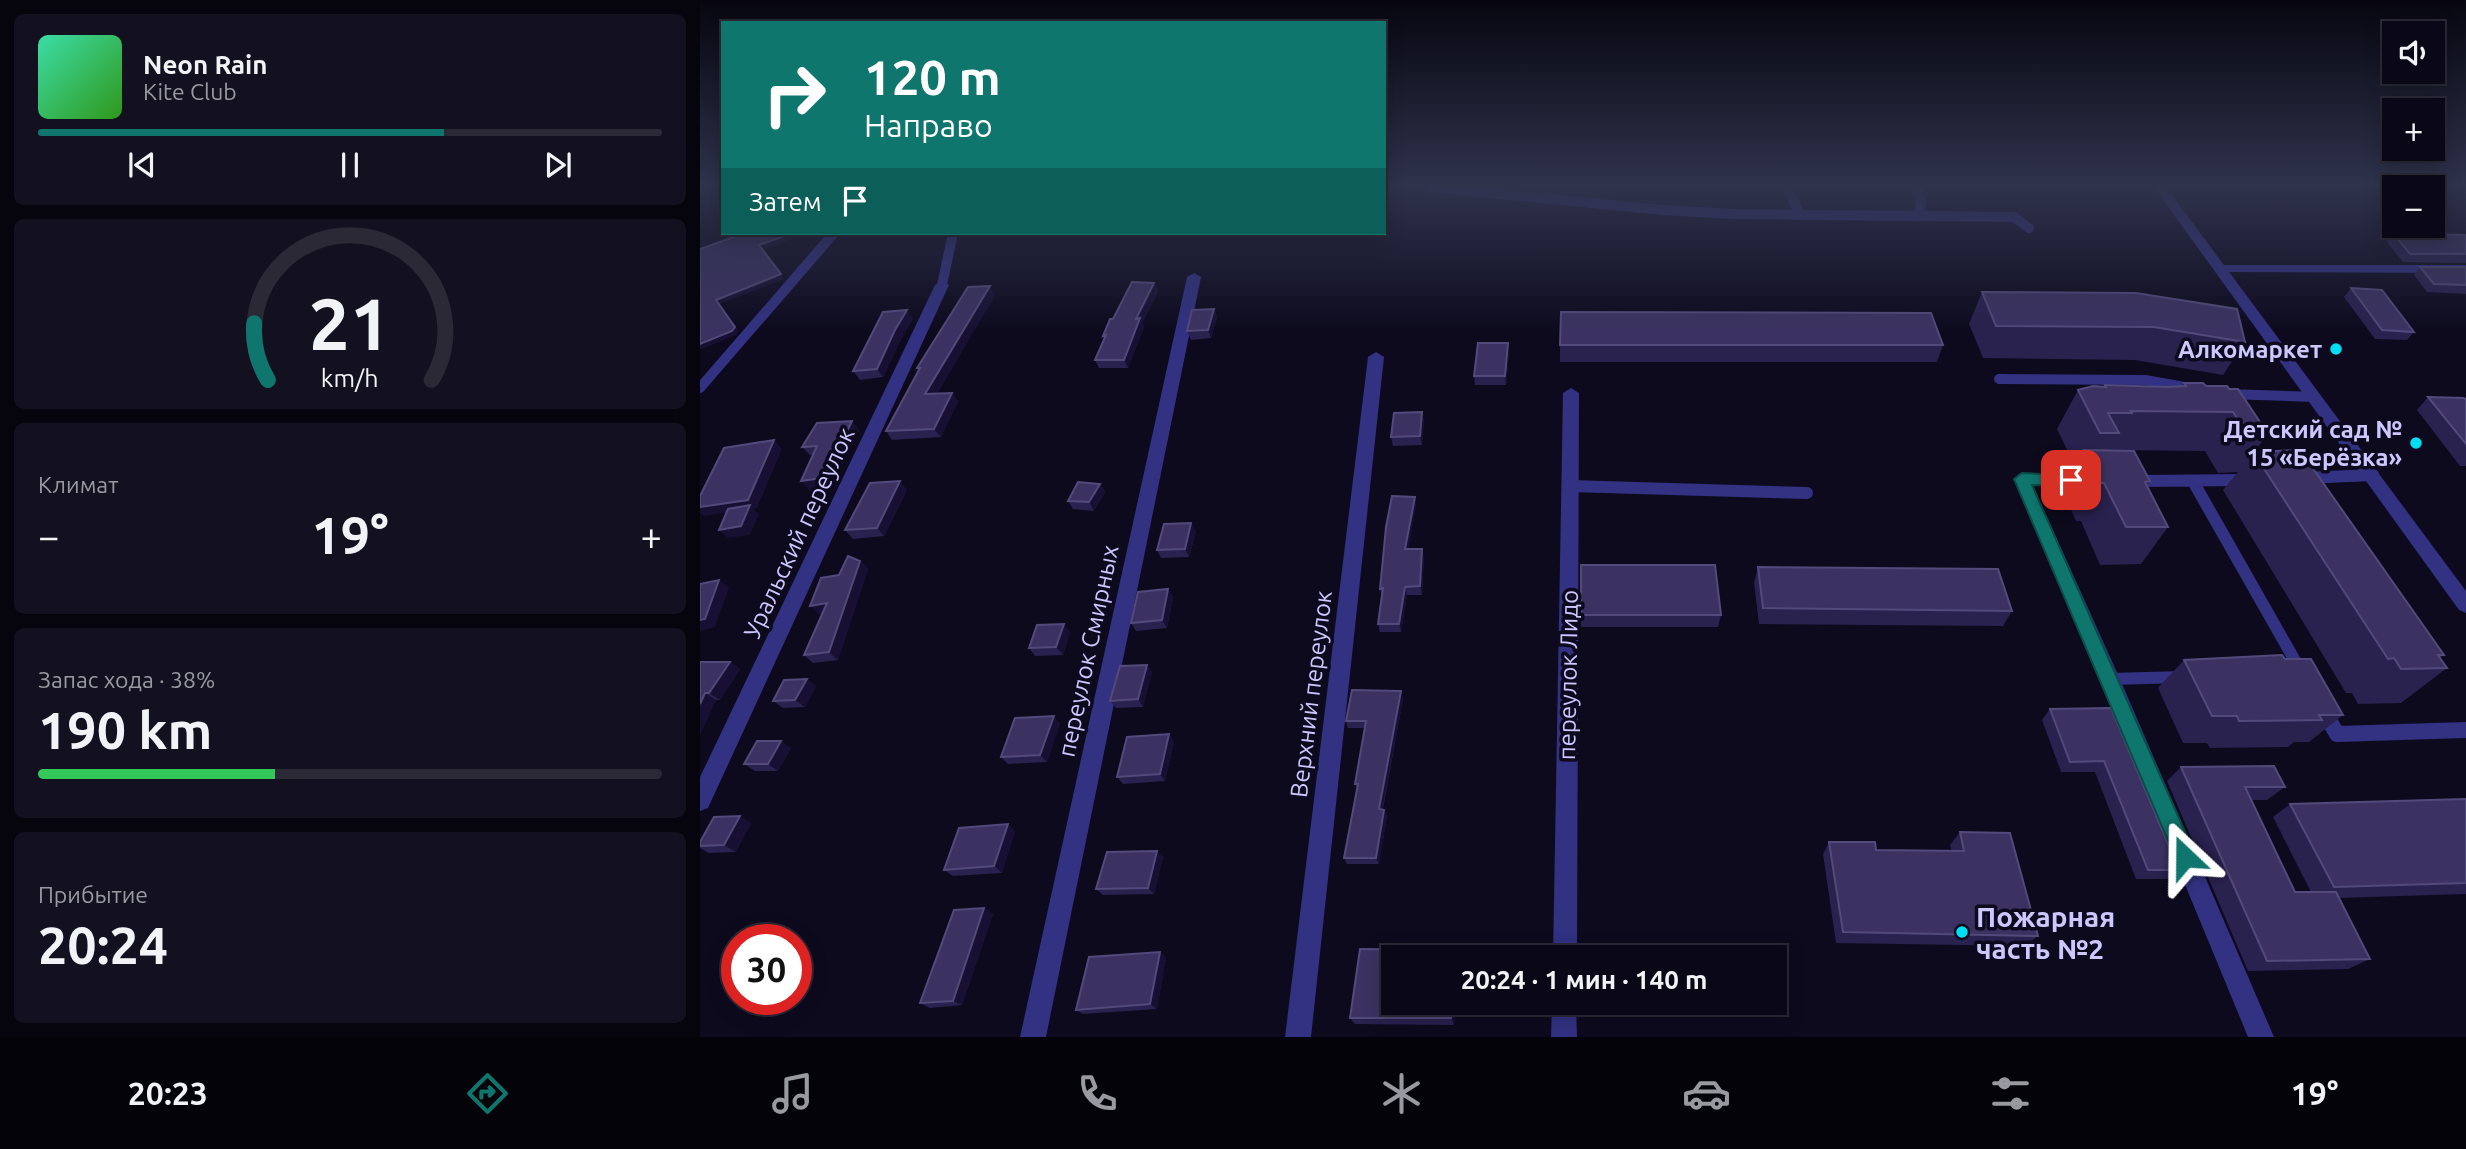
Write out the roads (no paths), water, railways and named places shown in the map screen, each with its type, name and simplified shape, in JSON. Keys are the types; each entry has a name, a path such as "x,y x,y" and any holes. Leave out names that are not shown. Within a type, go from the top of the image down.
{"street":[{"path":"2195,235 2466,605"},
{"path":"2220,269 2466,269"},
{"name":"переулок Смирных","path":"1033,1037 1194,277"},
{"name":"Уральский переулок","path":"700,801 942,285"},
{"name":"Верхний переулок","path":"1298,1037 1376,356"},
{"name":"переулок Лидо","path":"1564,945 1571,393"},
{"path":"2022,479 2110,679 2261,1037"},
{"path":"1564,1015 1564,1037"}],"lane":[{"path":"700,388 832,235"},
{"path":"942,285 952,235"},
{"path":"1999,379 2146,380 2227,394 2315,397"},
{"path":"2287,479 2373,475"},
{"path":"2022,479 2101,481"},
{"path":"2128,481 2194,483 2261,480"},
{"path":"2194,483 2303,681 2337,734 2466,730"},
{"path":"1570,486 1807,493"},
{"path":"2110,679 2192,676"}],"place":[{"name":"Алкомаркет","path":"2336,349"},
{"name":"Детский сад № 15 «Берёзка»","path":"2416,443"},
{"name":"Пожарная часть №2","path":"1962,932"}]}
